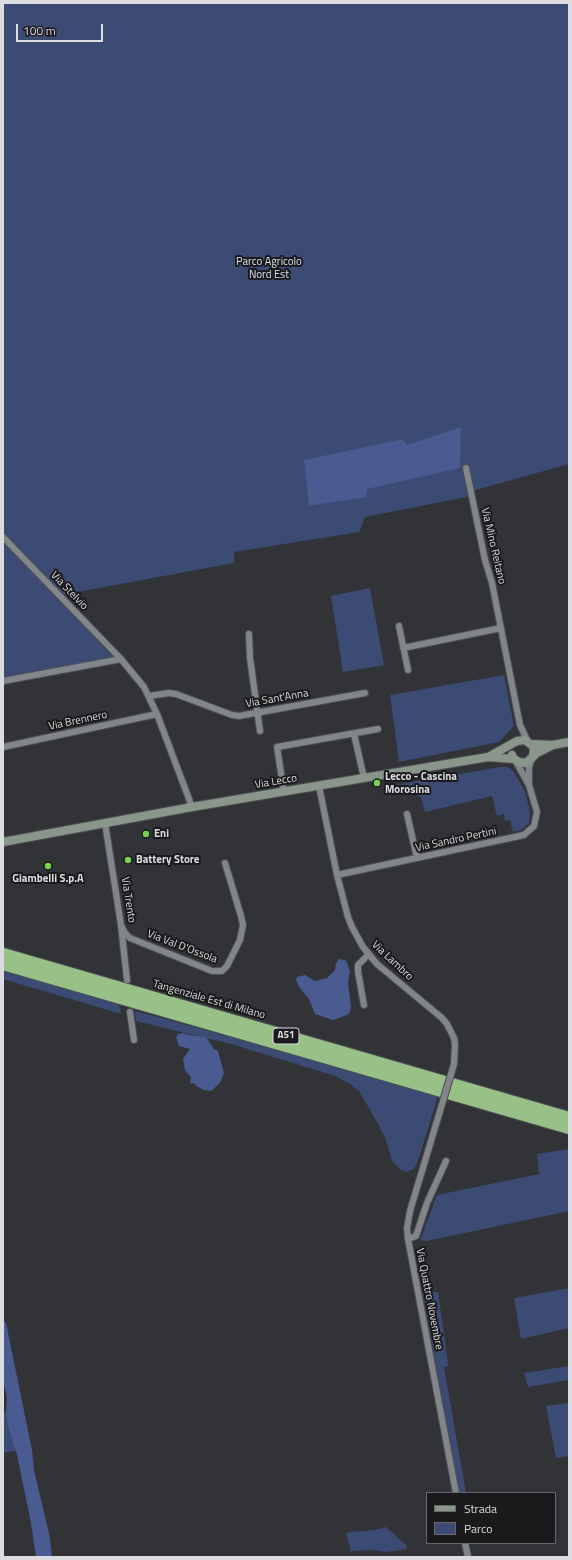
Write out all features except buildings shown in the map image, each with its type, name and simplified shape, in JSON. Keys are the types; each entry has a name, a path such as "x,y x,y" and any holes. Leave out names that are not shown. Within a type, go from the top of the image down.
{"highway":[{"name":"Tangenziale Est di Milano","path":"3,954 569,1118"},
{"name":"Tangenziale Est di Milano","path":"3,965 569,1128"}],"street":[{"name":"Via Mino Reitano","path":"466,468 485,560 492,583 520,725 521,732 516,743"},
{"name":"Via Stelvio","path":"3,537 136,676 149,696 157,714 192,807"},
{"path":"400,626 408,670"},
{"path":"403,648 501,628"},
{"path":"249,634 250,658 260,731"},
{"path":"3,681 121,659"},
{"name":"Via Sant'Anna","path":"149,696 169,693 176,694 232,715 239,716 365,693"},
{"name":"Via Brennero","path":"3,747 157,714"},
{"name":"Via Mino Reitano","path":"520,725 530,743"},
{"path":"284,792 277,748 378,729"},
{"path":"354,734 364,778"},
{"name":"Via Lecco","path":"488,757 525,740 530,743 553,745 569,742"},
{"path":"516,743 511,750 529,785"},
{"path":"529,785 529,767 534,752 530,743"},
{"name":"Via Lecco","path":"192,807 488,757 515,760 526,763 537,753 553,745"},
{"name":"Via Sandro Pertini","path":"337,875 524,835 534,826 536,812 529,785"},
{"name":"Via Lambro","path":"319,786 337,875 348,917 357,938 368,955 377,964 442,1018 447,1024 454,1038 454,1064 440,1111"},
{"path":"3,842 192,807"},
{"path":"407,814 417,858"},
{"name":"Via Trento","path":"104,823 121,925 127,980"},
{"name":"Via Val D'Ossola","path":"121,925 125,933 130,938 212,971 222,971 227,966 240,940 243,925 225,863"},
{"path":"364,1005 358,965 368,955"},
{"path":"130,1012 134,1040"},
{"name":"Via Quattro Novembre","path":"440,1111 410,1212 407,1228 456,1492"},
{"path":"408,1239 416,1236 427,1203 446,1161"},
{"path":"465,1544 468,1557"}],"green space":[{"name":"Parco Agricolo Nord Est","path":"3,3 569,3 569,464 472,491 472,496 365,517 359,532 234,552 234,563 56,596 113,657 3,680"},
{"path":"370,588 384,665 343,672 331,596"},
{"path":"504,675 514,726 499,742 399,762 390,695"},
{"path":"507,767 513,771 525,791 530,815 529,823 521,830 513,832 510,820 505,821 504,814 497,816 492,796 425,812 421,797 389,786"},
{"path":"3,970 119,1005 121,1014 3,979"},
{"path":"135,1011 316,1060 438,1096 419,1158 414,1169 406,1172 401,1170 392,1161 386,1140 380,1127 359,1091 350,1084 335,1076 231,1044 136,1021"},
{"path":"569,1149 569,1211 427,1241 420,1240 437,1195 539,1174 537,1154"},
{"path":"569,1288 569,1328 521,1339 514,1298"},
{"path":"423,1292 438,1292 448,1363 448,1366 444,1367 466,1492 459,1492"},
{"path":"569,1366 569,1380 528,1387 524,1373"},
{"path":"569,1403 569,1456 556,1458 546,1406"},
{"path":"12,1411 19,1450 3,1453 3,1412"},
{"path":"386,1527 406,1545 407,1549 386,1552 372,1550 351,1551 346,1533 375,1530"}],"shaded area":[{"path":"461,427 460,468 367,489 366,497 309,506 304,460 403,439 407,445"},
{"path":"339,959 345,960 350,971 348,983 351,1007 350,1012 347,1015 333,1020 315,1014 309,999 299,987 296,980 297,977 305,975 315,981 327,978 335,970 336,963"},
{"path":"183,1033 206,1037 214,1049 218,1051 224,1073 220,1083 211,1091 204,1090 195,1084 190,1083 191,1077 185,1070 183,1059 190,1049 179,1046 176,1037 178,1034"},
{"path":"3,1320 6,1323 32,1450 34,1470 50,1538 52,1557 36,1557 31,1523 17,1455 8,1426 6,1412 7,1398 3,1370"}],"place":[{"name":"Lecco - Cascina Morosina","path":"377,783"},
{"name":"Eni","path":"146,834"},
{"name":"Battery Store","path":"128,860"},
{"name":"Giambelli S.p.A","path":"48,866"}]}
